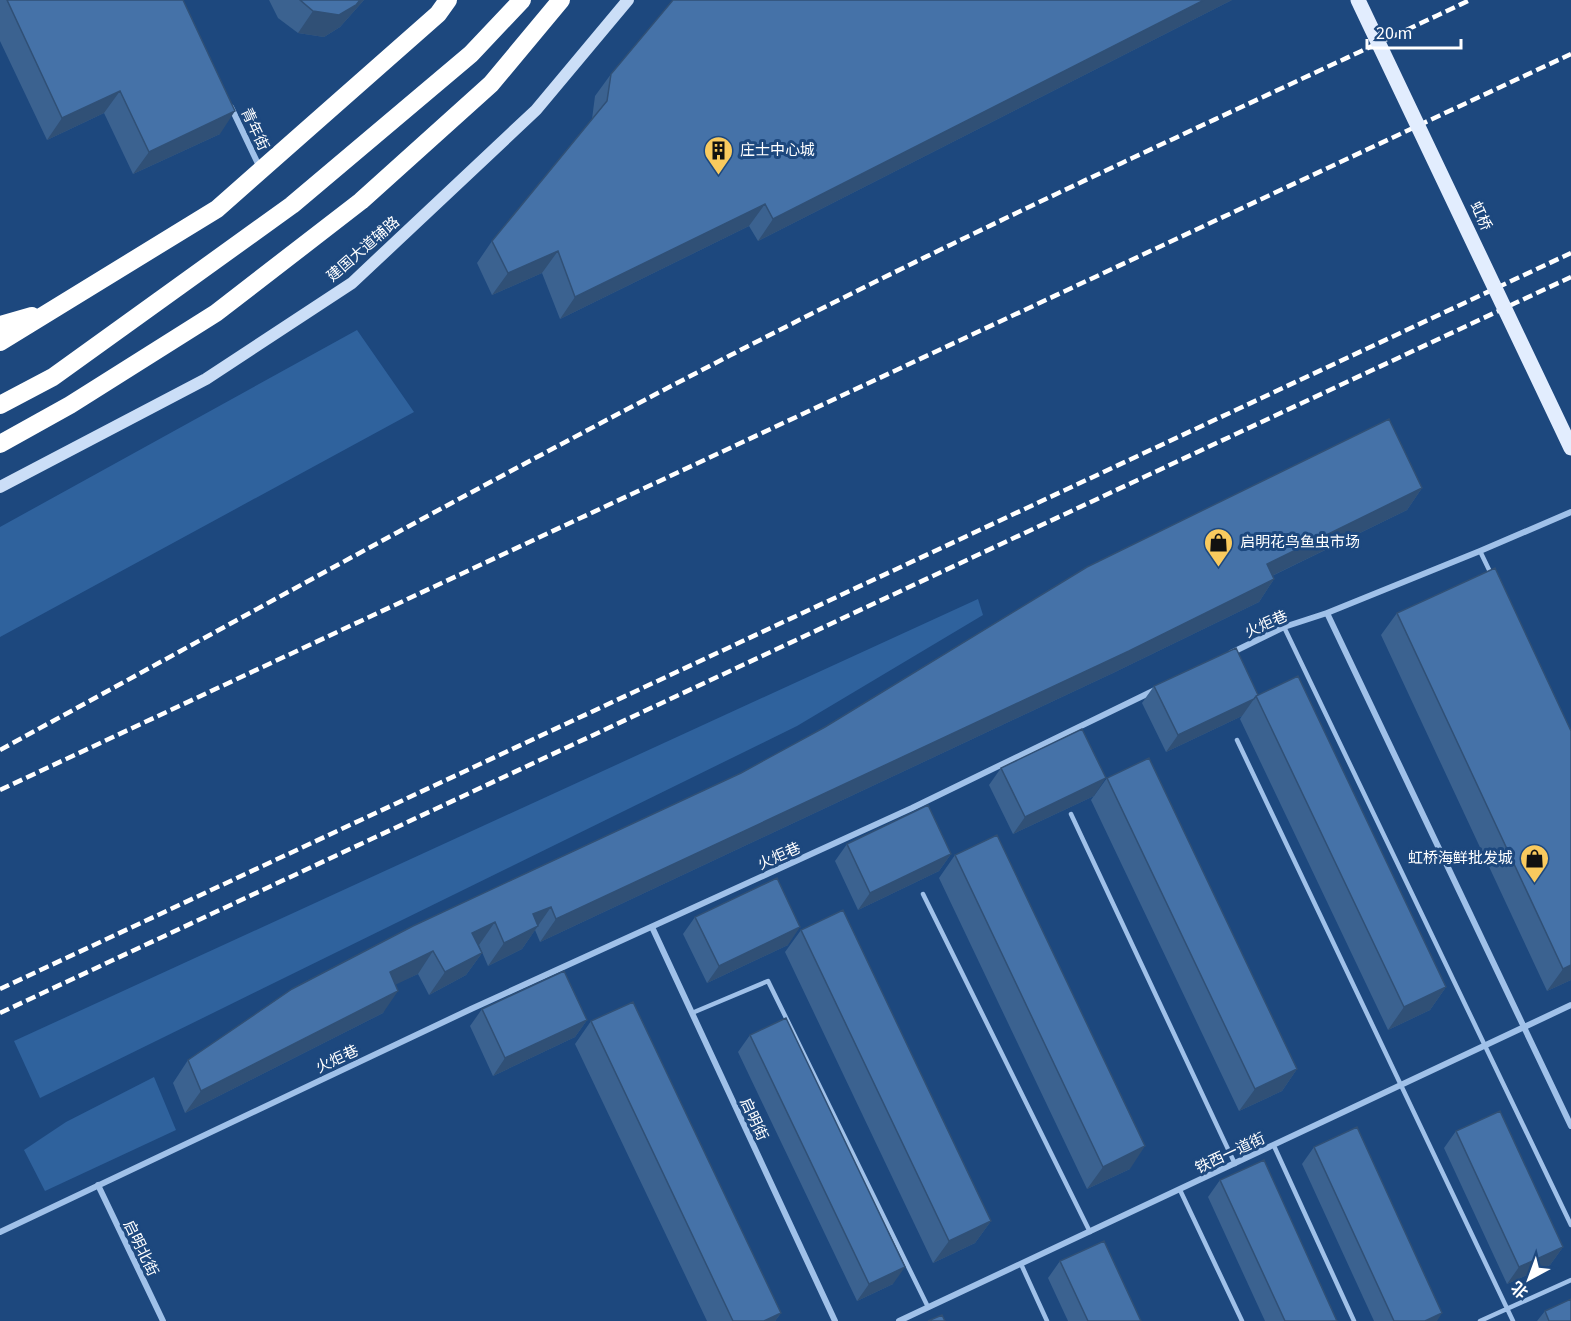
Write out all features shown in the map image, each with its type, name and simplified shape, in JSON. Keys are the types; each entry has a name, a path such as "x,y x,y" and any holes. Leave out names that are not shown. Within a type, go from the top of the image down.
{"highway":[{"path":"0,342 217,209 438,14 448,0"},
{"path":"0,405 53,377 292,205 471,54 522,0"},
{"path":"0,444 70,405 216,313 361,201 491,84 561,0"},
{"path":"0,325 54,309"}],"main road":[{"name":"建国大道辅路","path":"0,487 206,379 352,283 536,110 628,0"},
{"name":"虹桥","path":"1358,0 1571,448"}],"street":[{"name":"青年街","path":"226,96 261,170"},
{"name":"火炬巷","path":"1220,658 1284,627 1327,613 1571,512"},
{"path":"1327,613 1571,1126"},
{"name":"火炬巷","path":"0,1232 460,1014 912,808 1167,684"},
{"name":"启明街","path":"652,927 835,1321"},
{"name":"铁西一道街","path":"899,1321 1571,1005"},
{"name":"启明北街","path":"98,1185 163,1321"}],"lane":[{"path":"1480,551 1495,582"},
{"path":"1284,627 1571,1225"},
{"path":"1237,740 1513,1321"},
{"path":"1071,814 1235,1164"},
{"path":"923,894 1089,1232"},
{"path":"692,1013 768,981 928,1307"},
{"path":"1274,1146 1354,1321"},
{"path":"1180,1190 1242,1321"},
{"path":"1021,1264 1047,1321"},
{"path":"1480,1321 1571,1280"}],"shaded area":[{"path":"357,330 414,412 0,637 0,527"},
{"path":"978,599 983,615 797,726 40,1098 14,1041"},
{"path":"154,1077 176,1130 45,1191 24,1150 66,1122"}],"building":[{"path":"7,0 183,0 235,111 149,152 120,91 62,118"},
{"path":"300,0 360,0 339,15 313,11"},
{"name":"庄士中心城","path":"673,0 1204,0 773,219 765,204 575,297 558,251 508,273 492,241 607,101 611,74"},
{"path":"1389,419 1422,488 1267,564 1274,579 1129,651 556,919 551,907 533,914 538,926 504,943 495,922 472,933 482,953 445,972 433,951 390,972 398,991 201,1091 188,1060 292,989 413,926 741,773 825,727 1087,567"},
{"name":"虹桥海鲜批发城","path":"1495,568 1571,731 1571,965 1563,969 1397,613"},
{"path":"1236,648 1258,695 1178,735 1154,686"},
{"path":"1298,676 1446,987 1404,1007 1256,696"},
{"path":"1082,729 1106,778 1025,817 1001,768"},
{"path":"1149,758 1297,1069 1255,1089 1107,778"},
{"path":"928,805 951,854 870,893 847,844"},
{"path":"997,835 1145,1146 1103,1167 955,855"},
{"path":"777,878 800,927 719,966 695,917"},
{"path":"843,910 991,1221 949,1241 801,930"},
{"path":"564,971 587,1020 505,1058 482,1009"},
{"path":"633,1002 781,1313 764,1321 733,1321 591,1021"},
{"path":"786,1018 905,1267 869,1284 750,1035"},
{"path":"1500,1111 1563,1247 1519,1267 1456,1131"},
{"path":"1357,1127 1442,1313 1425,1321 1394,1321 1314,1147"},
{"path":"1264,1160 1337,1321 1285,1321 1220,1180"},
{"path":"1104,1241 1141,1321 1088,1321 1060,1261"},
{"path":"1571,1299 1571,1321 1549,1321 1545,1311"},
{"path":"942,1315 945,1321 928,1321"}],"railway":[{"path":"0,750 505,474 811,314 1057,194 1470,0"},
{"path":"0,790 1571,54"},
{"path":"0,989 1571,253"},
{"path":"0,1013 1571,277"}],"place":[{"name":"庄士中心城","path":"719,176"},
{"name":"启明花鸟鱼虫市场","path":"1219,568"},
{"name":"虹桥海鲜批发城","path":"1534,884"}]}
